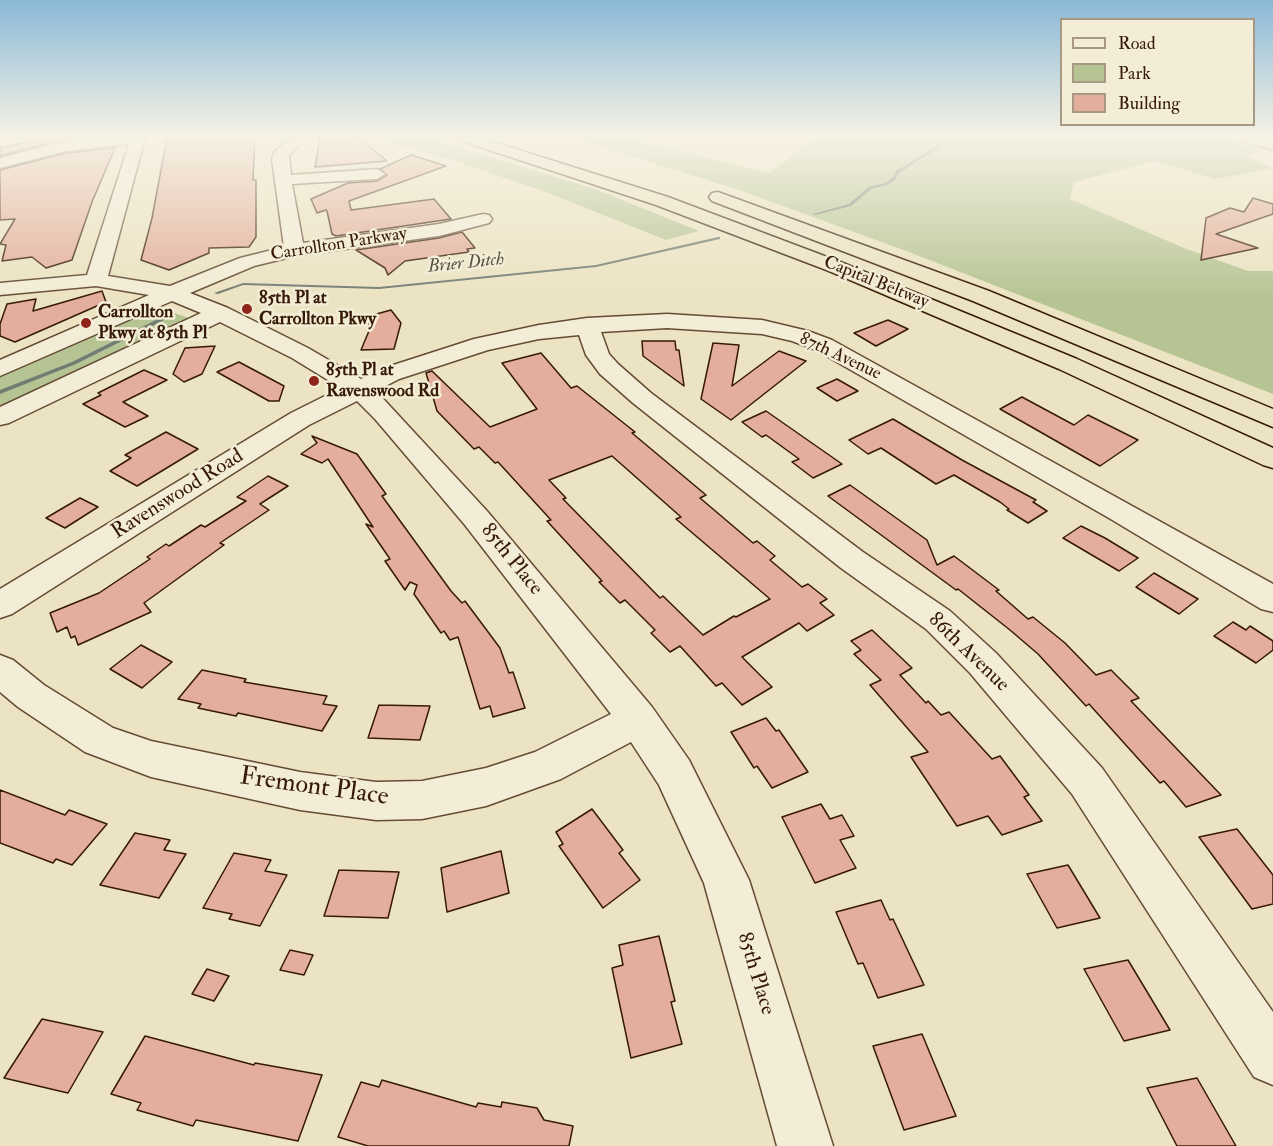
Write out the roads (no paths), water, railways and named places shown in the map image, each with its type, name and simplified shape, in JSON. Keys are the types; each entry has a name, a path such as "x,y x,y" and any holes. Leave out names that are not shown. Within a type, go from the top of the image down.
{"highway":[{"name":"Capital Beltway","path":"633,191 836,267 1057,360 1273,459"},
{"name":"Capital Beltway","path":"702,191 981,296 1273,419"}],"street":[{"path":"96,280 122,191"},
{"path":"285,191 294,250"},
{"name":"Carrollton Parkway","path":"0,369 235,266 294,250 439,230 483,219"},
{"name":"85th Place","path":"0,289 96,280 171,293 220,313 300,353 358,388 384,413 476,518 638,718 674,773 726,880 805,1146"},
{"path":"0,417 220,313"},
{"name":"87th Avenue","path":"358,388 412,366 482,344 587,325 667,321 741,325 792,334 824,345 1120,511 1273,600"},
{"name":"86th Avenue","path":"587,325 598,355 609,369 642,398 843,553 938,620 983,663 1088,781 1273,1058"},
{"name":"Ravenswood Road","path":"0,605 300,419 358,388"},
{"name":"Fremont Place","path":"0,670 31,696 99,740 152,759 300,791 376,801 422,800 486,787 548,766 638,718"}],"waterway":[{"name":"Brier Ditch","path":"815,214 850,205 866,191"},
{"name":"Brier Ditch","path":"216,293 243,284 379,288 596,266 718,238"},
{"name":"Brier Ditch","path":"0,392 74,363 172,314"}],"place":[{"name":"85th Pl at Carrollton Pkwy","path":"247,309"},
{"name":"Carrollton Pkwy at 85th Pl","path":"86,323"},
{"name":"85th Pl at Ravenswood Rd","path":"314,381"}]}
